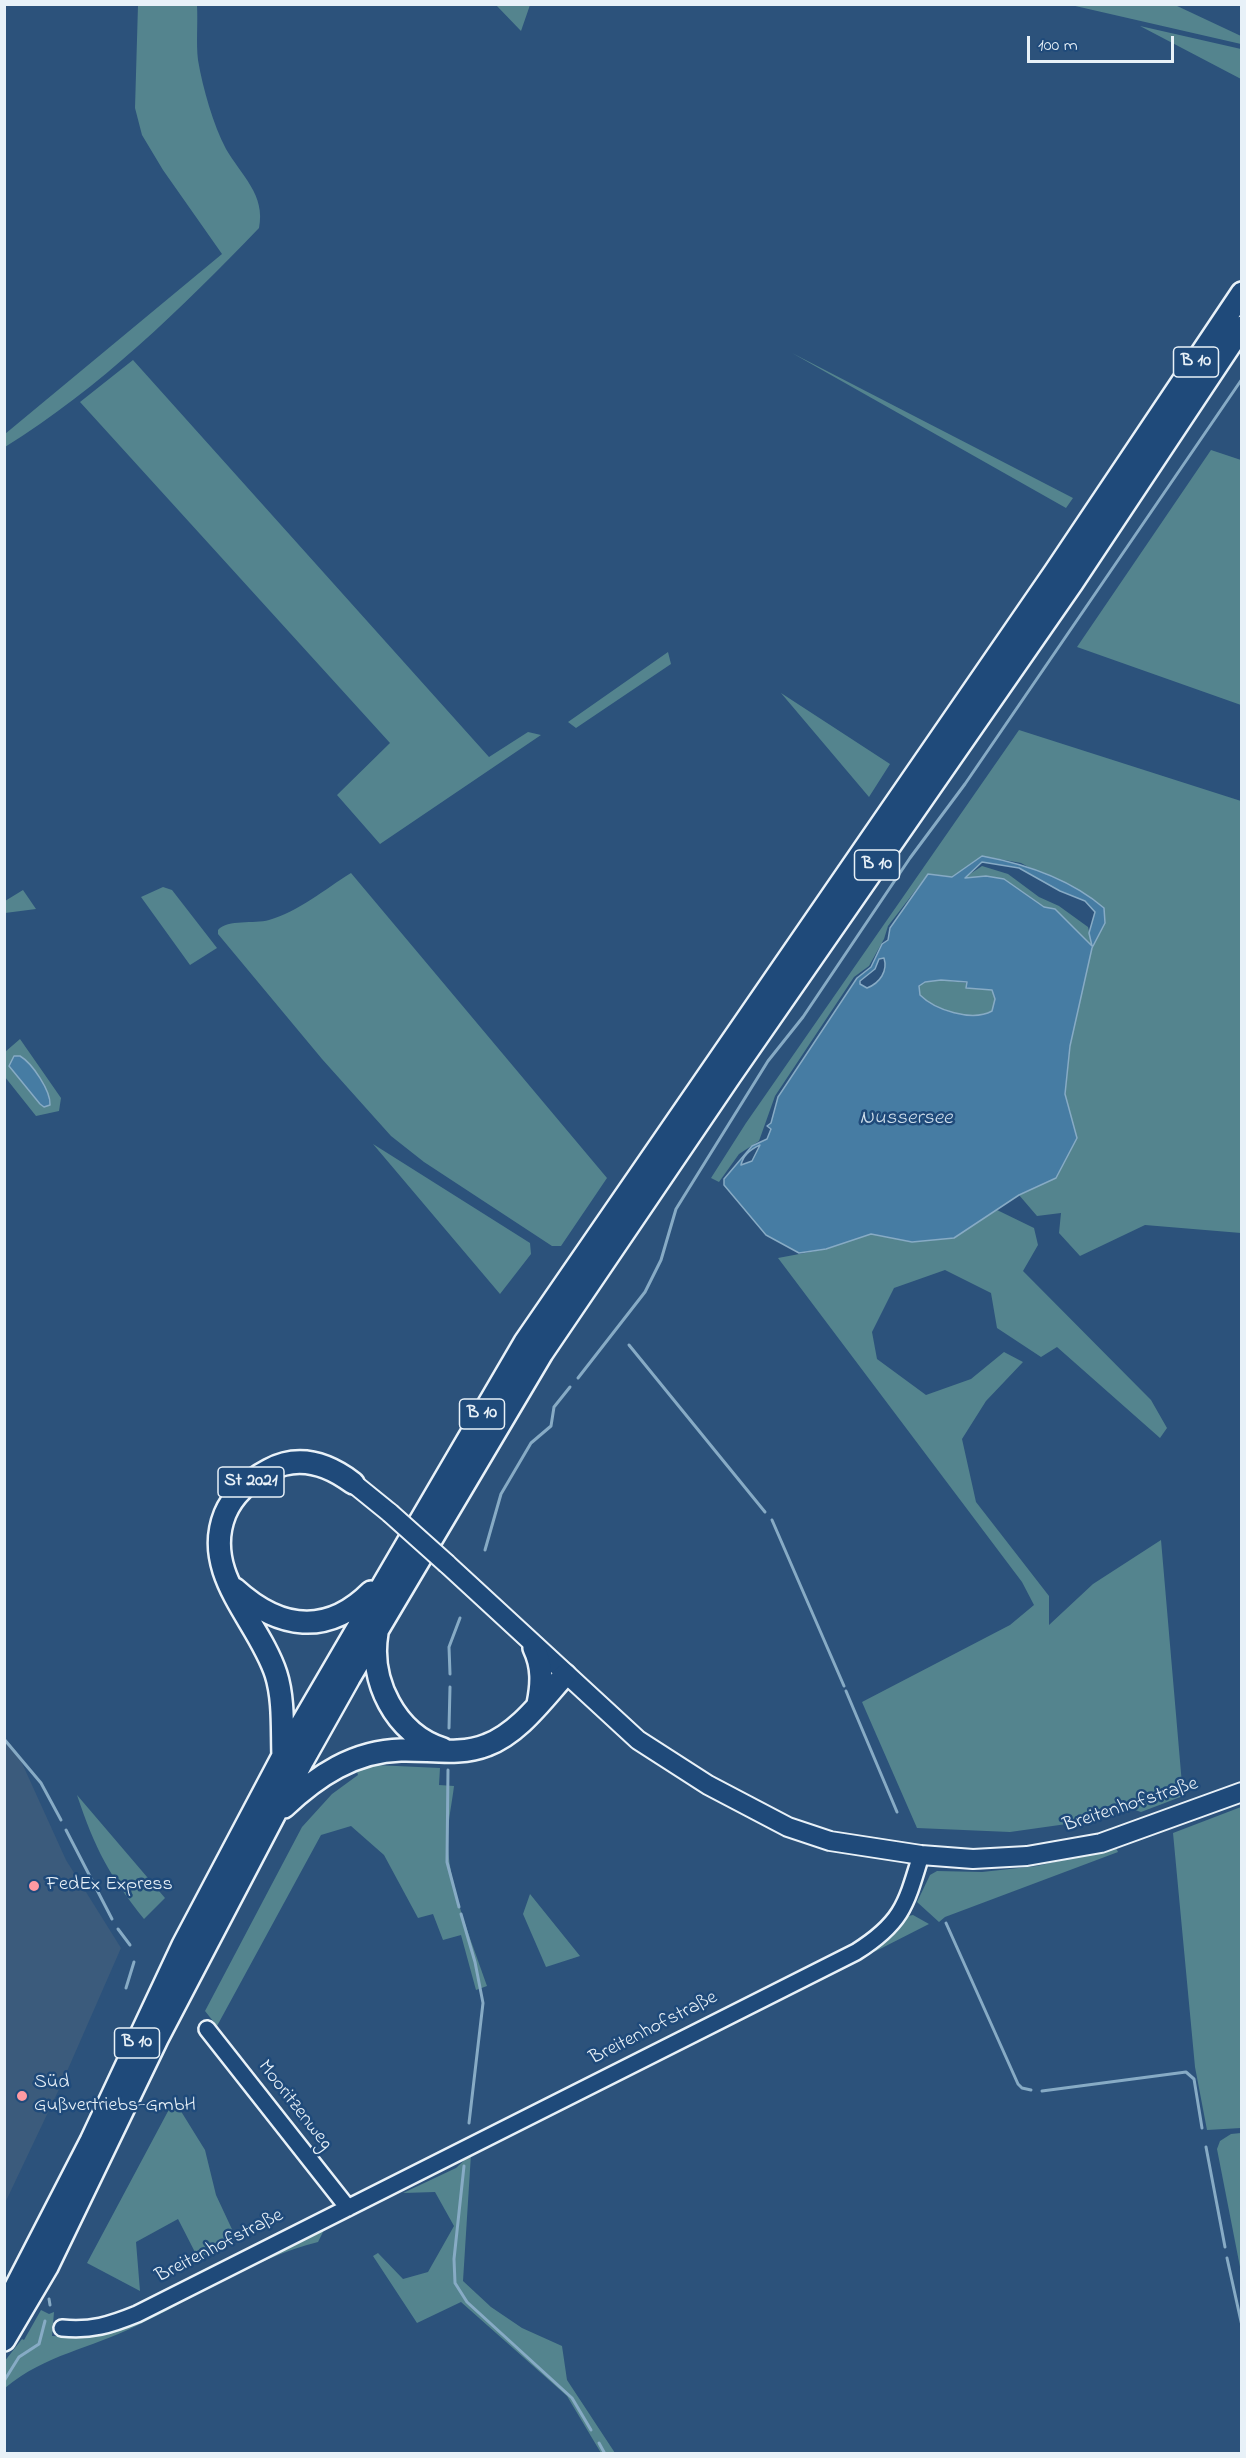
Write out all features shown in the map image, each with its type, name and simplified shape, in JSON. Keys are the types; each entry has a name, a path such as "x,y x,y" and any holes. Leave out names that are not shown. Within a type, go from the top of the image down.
{"highway":[{"name":"B 10","path":"4,2310 91,2141 183,1946 283,1756 525,1342 1049,582 1242,293"},
{"name":"B 10","path":"4,2340 47,2267 157,2039 271,1820 377,1629 542,1353 730,1076 1072,583 1242,327"},
{"name":"St 2021","path":"228,1583 218,1551 220,1527 228,1505 244,1487 279,1465 296,1462 317,1463 335,1469 353,1483"},
{"path":"228,1583 250,1602 271,1615 302,1624 348,1612 370,1593 391,1569"},
{"path":"228,1583 267,1650 277,1677 283,1756"},
{"path":"377,1629 374,1649 376,1672 386,1698 407,1727 433,1745 452,1751"},
{"path":"534,1648 540,1660 542,1676 538,1704"},
{"path":"271,1820 304,1788 332,1768 368,1755 399,1750 452,1751 486,1746 504,1737 565,1675"}],"main road":[{"name":"St 2021","path":"353,1483 447,1564 534,1648 638,1740 708,1785 788,1827 859,1846 921,1855"},
{"name":"Breitenhofstraße","path":"921,1855 973,1859 1065,1851 1101,1843 1242,1792"}],"street":[{"name":"Breitenhofstraße","path":"62,2328 93,2329 119,2322 786,1988 876,1939 906,1906 921,1855"},
{"name":"Mooritzenweg","path":"207,2029 348,2208"}],"shaded area":[{"path":"5,1738 17,1752 66,1860 121,1948 61,2085 5,2203"}],"green space":[{"path":"138,5 197,5 198,60 206,94 226,149 256,195 260,216 259,228 200,288 107,373 40,424 5,447 5,434 222,254 163,170 142,135 135,108"},
{"path":"496,5 530,5 521,31"},
{"path":"1071,5 1175,5 1241,36 1241,44"},
{"path":"1140,26 1241,49 1241,79"},
{"path":"792,353 1073,498 1066,508"},
{"path":"133,360 489,757 528,732 541,735 380,844 337,795 390,743 80,402"},
{"path":"1211,450 1241,460 1241,705 1077,647"},
{"path":"668,652 671,664 576,728 568,722"},
{"path":"781,693 890,764 869,797"},
{"path":"1019,730 1241,801 1241,1233 1145,1225 1080,1256 1059,1233 1061,1213 1037,1216 1019,1195 1056,1178 1077,1138 1065,1094 1070,1046 1044,907 1008,883 989,878 964,878 982,866 1008,874 1039,897 1059,906 1088,927 1093,947 1104,908 1021,863 982,856 952,877 928,874 888,926 884,939 869,966 854,977 775,1096 759,1141 739,1154 719,1182 711,1178 746,1123"},
{"path":"351,873 607,1178 561,1246 552,1246 424,1162 391,1136 322,1059 218,934 218,930 228,924 269,920 290,912"},
{"path":"163,887 172,890 217,948 190,965 141,897"},
{"path":"23,890 36,909 5,913 5,901"},
{"path":"941,980 967,983 966,988 992,990 995,999 992,1012 974,1016 954,1013 944,1010 920,995 919,986 925,982"},
{"path":"20,1039 61,1098 59,1111 36,1116 5,1077 5,1052"},
{"path":"373,1144 530,1243 531,1254 500,1294"},
{"path":"997,1210 1034,1228 1038,1245 1023,1271 1151,1400 1167,1428 1160,1438 1057,1347 1041,1357 997,1328 991,1293 945,1270 894,1288 872,1332 877,1359 926,1395 971,1379 1004,1352 1023,1362 986,1401 962,1439 976,1502 1049,1596 1049,1625 1093,1584 1161,1540 1183,1796 1141,1812 1126,1807 1115,1809 1102,1819 1010,1832 917,1828 862,1702 1010,1625 1034,1605 1022,1582 778,1258 826,1249 871,1234 912,1242 954,1238"},
{"path":"375,1765 440,1768 439,1785 454,1786 448,1831 451,1873 487,1986 476,1990 461,1935 443,1940 433,1914 418,1918 384,1855 351,1826 321,1835 217,2026 205,2011 302,1827 332,1794 358,1775 356,1769"},
{"path":"77,1795 165,1898 144,1919 121,1889 104,1861"},
{"path":"1241,1807 1241,2128 1207,2130 1195,2067 1173,1833"},
{"path":"1116,1848 1118,1852 945,1917 939,1922 917,1902 930,1875 937,1871 982,1872 1037,1866"},
{"path":"530,1894 580,1956 546,1967 523,1914"},
{"path":"913,1915 929,1924 874,1952 897,1931 908,1916"},
{"path":"174,2100 205,2150 216,2195 237,2240 198,2258 178,2219 136,2242 140,2291 87,2263"},
{"path":"1242,2133 1241,2272 1217,2149 1220,2141 1231,2134"},
{"path":"471,2154 463,2281 491,2307 522,2328 562,2346 567,2380 615,2453 601,2453 567,2396 461,2302 417,2323 373,2256 378,2253 403,2279 428,2272 454,2226 435,2192 403,2193 456,2168"},
{"path":"327,2224 318,2242 248,2268 119,2334 36,2367 5,2388 4,2362 22,2339 24,2340 41,2310 49,2314 54,2312 52,2336 83,2335 111,2330 131,2323"}],"water":[{"name":"Nussersee","path":"982,856 998,859 1062,880 1091,897 1104,908 1105,923 1092,948 1070,1046 1065,1094 1077,1138 1056,1178 1019,1195 954,1238 912,1242 871,1234 826,1249 799,1253 766,1235 724,1185 724,1179 752,1146 767,1139 771,1129 767,1126 771,1123 778,1097 857,978 871,967 882,944 888,940 890,928 928,874 952,877","holes":["982,862 1019,868 1060,891 1085,901 1095,912 1089,933 1092,946 1055,909 1044,907 1004,879 986,876 965,878","884,958 885,963 884,972 879,980 867,988 860,984 860,981 875,969 879,959","941,980 967,982 966,988 992,990 995,999 992,1011 984,1014 964,1015 944,1010 920,995 919,986 925,982","760,1145 752,1161 741,1165 751,1150"]},
{"path":"14,1056 20,1056 35,1071 44,1085 50,1105 44,1107 40,1104 9,1066"}],"waterway":[{"path":"578,1378 645,1292 661,1260 676,1209 768,1061 803,1017 910,858 965,784 1242,379"},
{"path":"629,1345 765,1512"},
{"path":"485,1550 501,1494 531,1443 551,1426 554,1407 570,1387"},
{"path":"772,1520 844,1686"},
{"path":"450,1674 449,1647 460,1618"},
{"path":"449,1728 450,1687"},
{"path":"846,1691 897,1812"},
{"path":"4,1739 41,1783 61,1820"},
{"path":"448,1770 447,1862 459,1907"},
{"path":"66,1830 112,1919"},
{"path":"461,1914 475,1962 483,2003 469,2123"},
{"path":"946,1923 1018,2084 1022,2088 1031,2090"},
{"path":"118,1929 130,1945"},
{"path":"126,1988 134,1962"},
{"path":"1042,2091 1186,2072 1194,2079 1202,2128"},
{"path":"1206,2147 1225,2247"},
{"path":"464,2166 454,2259 455,2283 467,2302 572,2398 591,2430"},
{"path":"1227,2258 1242,2326"},
{"path":"49,2299 50,2305"},
{"path":"4,2381 19,2357 39,2344 45,2321"},
{"path":"599,2443 605,2454"}],"place":[{"name":"FedEx Express","path":"34,1886"},
{"name":"Süd Gußvertriebs-GmbH","path":"22,2096"}]}
